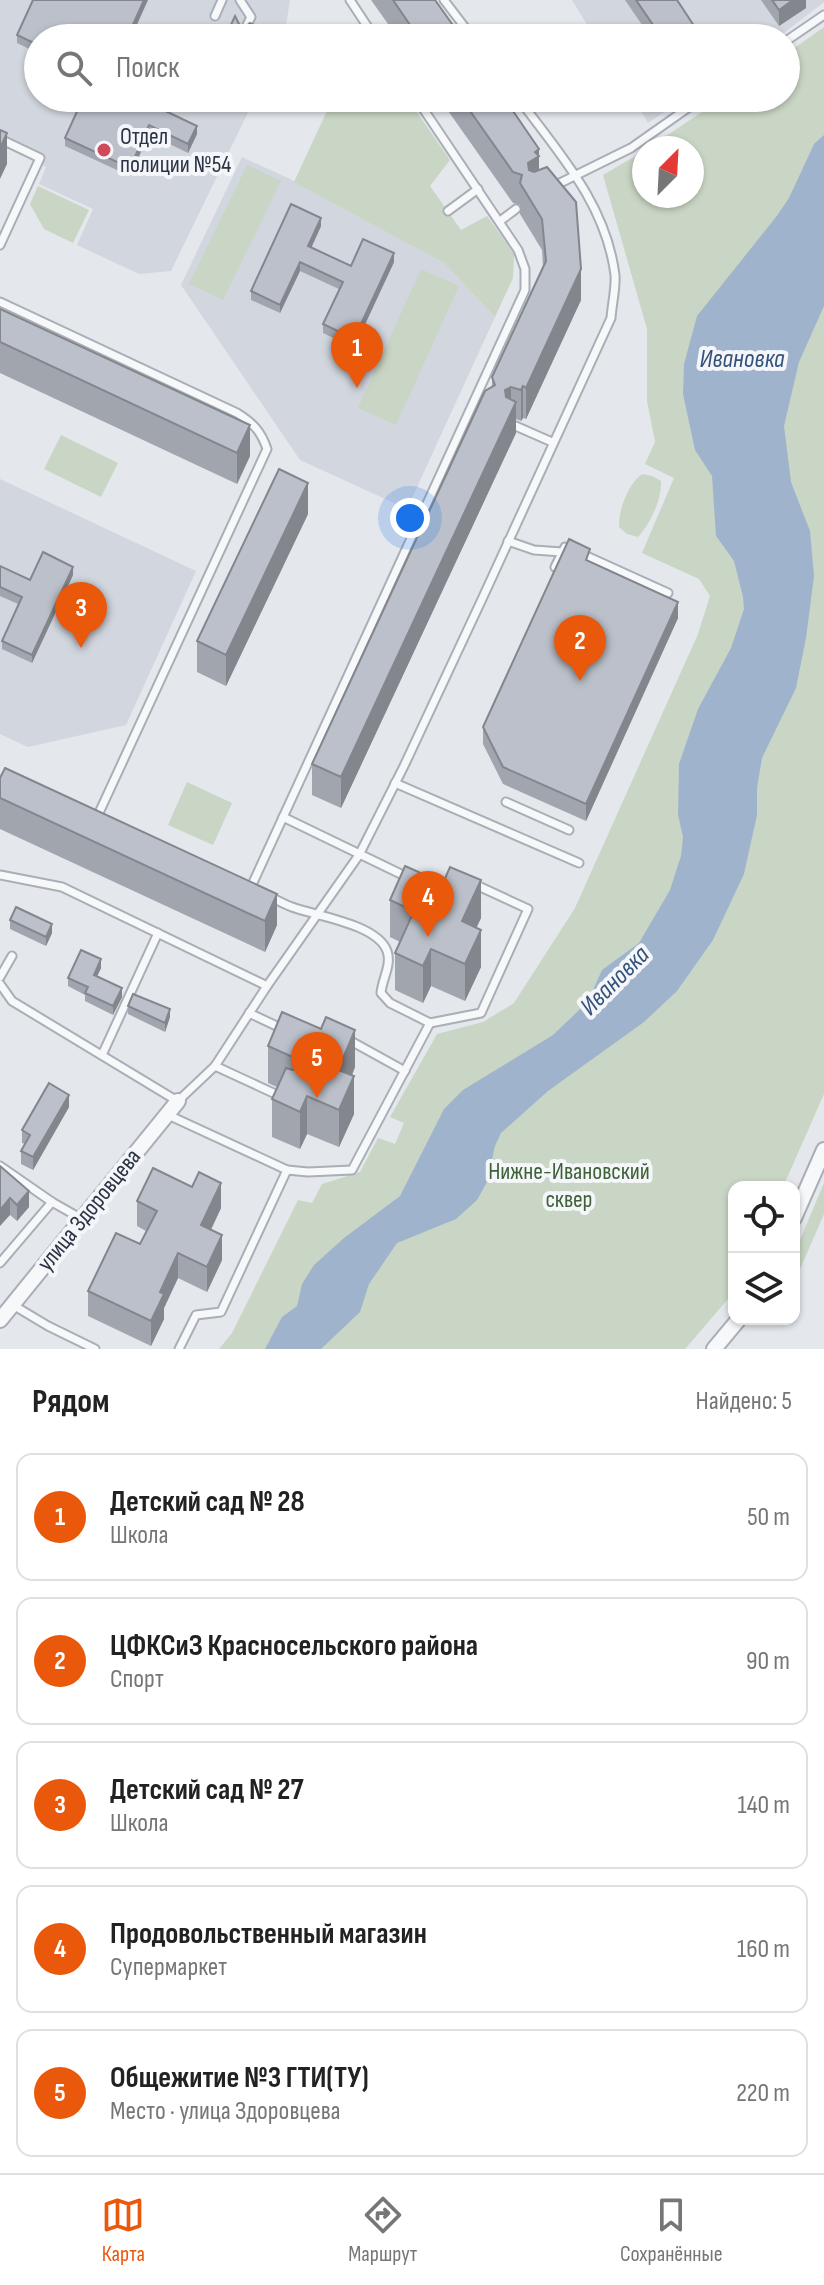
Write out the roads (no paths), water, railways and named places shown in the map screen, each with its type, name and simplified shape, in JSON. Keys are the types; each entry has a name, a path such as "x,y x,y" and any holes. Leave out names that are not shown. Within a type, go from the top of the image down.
{"street":[{"name":"улица Здоровцева","path":"0,1320 176,1100"},
{"path":"800,1204 824,1150"},
{"path":"714,1349 734,1325"}],"lane":[{"path":"215,16 222,0"},
{"path":"240,0 251,17 248,24"},
{"path":"350,0 366,24"},
{"path":"444,0 462,24"},
{"path":"800,31 824,15"},
{"path":"426,112 518,250 525,269 525,290 283,817 247,886 292,907 342,921 376,937 387,949 389,964 381,993 390,1003 430,1023 481,1013 528,909 466,881"},
{"path":"0,984 12,1001 176,1100 215,1066 359,855 611,318 615,276 601,218 576,175 529,112"},
{"path":"548,189 631,148 682,112"},
{"path":"0,139 40,158 0,245"},
{"path":"448,211 478,189"},
{"path":"500,221 516,209"},
{"path":"0,302 237,413 252,422 262,435 267,449 98,815"},
{"path":"472,405 480,410"},
{"path":"511,424 552,442"},
{"path":"508,541 534,550 562,552"},
{"path":"555,567 565,547 668,593"},
{"path":"395,783 579,863"},
{"path":"506,802 569,830"},
{"path":"85,809 111,821"},
{"path":"283,817 410,879"},
{"path":"0,875 62,887 267,986"},
{"path":"102,1055 158,933"},
{"path":"0,977 12,956"},
{"path":"249,1013 287,1030"},
{"path":"166,1114 287,1170 352,1170 430,1023"},
{"path":"338,1034 405,1071"},
{"path":"215,1066 292,1101"},
{"path":"0,1166 82,1219"},
{"path":"179,1349 196,1315 221,1312 287,1170"},
{"path":"0,1263 52,1202"},
{"path":"13,1305 95,1349"}],"water":[{"name":"Ивановка","path":"824,135 824,306 799,362 784,426 791,482 810,531 814,576 796,688 762,758 757,815 744,874 713,940 677,991 644,1022 548,1091 501,1133 487,1182 477,1200 456,1219 397,1243 369,1284 360,1312 321,1349 265,1349 282,1317 297,1306 302,1284 314,1265 400,1196 444,1109 463,1090 553,1035 575,1014 588,1001 602,970 639,943 670,890 681,856 683,837 678,815 679,764 698,709 731,648 744,609 734,561 716,536 712,476 695,450 683,394 684,364 697,316 776,217 789,198 814,144"}],"place":[{"name":"Отдел полиции №54","path":"104,150"},
{"name":"Детский сад № 28","path":"357,388"},
{"name":"Детский сад № 27","path":"81,648"},
{"name":"ЦФКСиЗ Красносельского района","path":"580,681"},
{"name":"Продовольственный магазин","path":"428,937"},
{"name":"Общежитие №3 ГТИ(ТУ)","path":"317,1098"}],"park label":[{"name":"Нижне-Ивановский сквер","path":"569,1185"}]}
